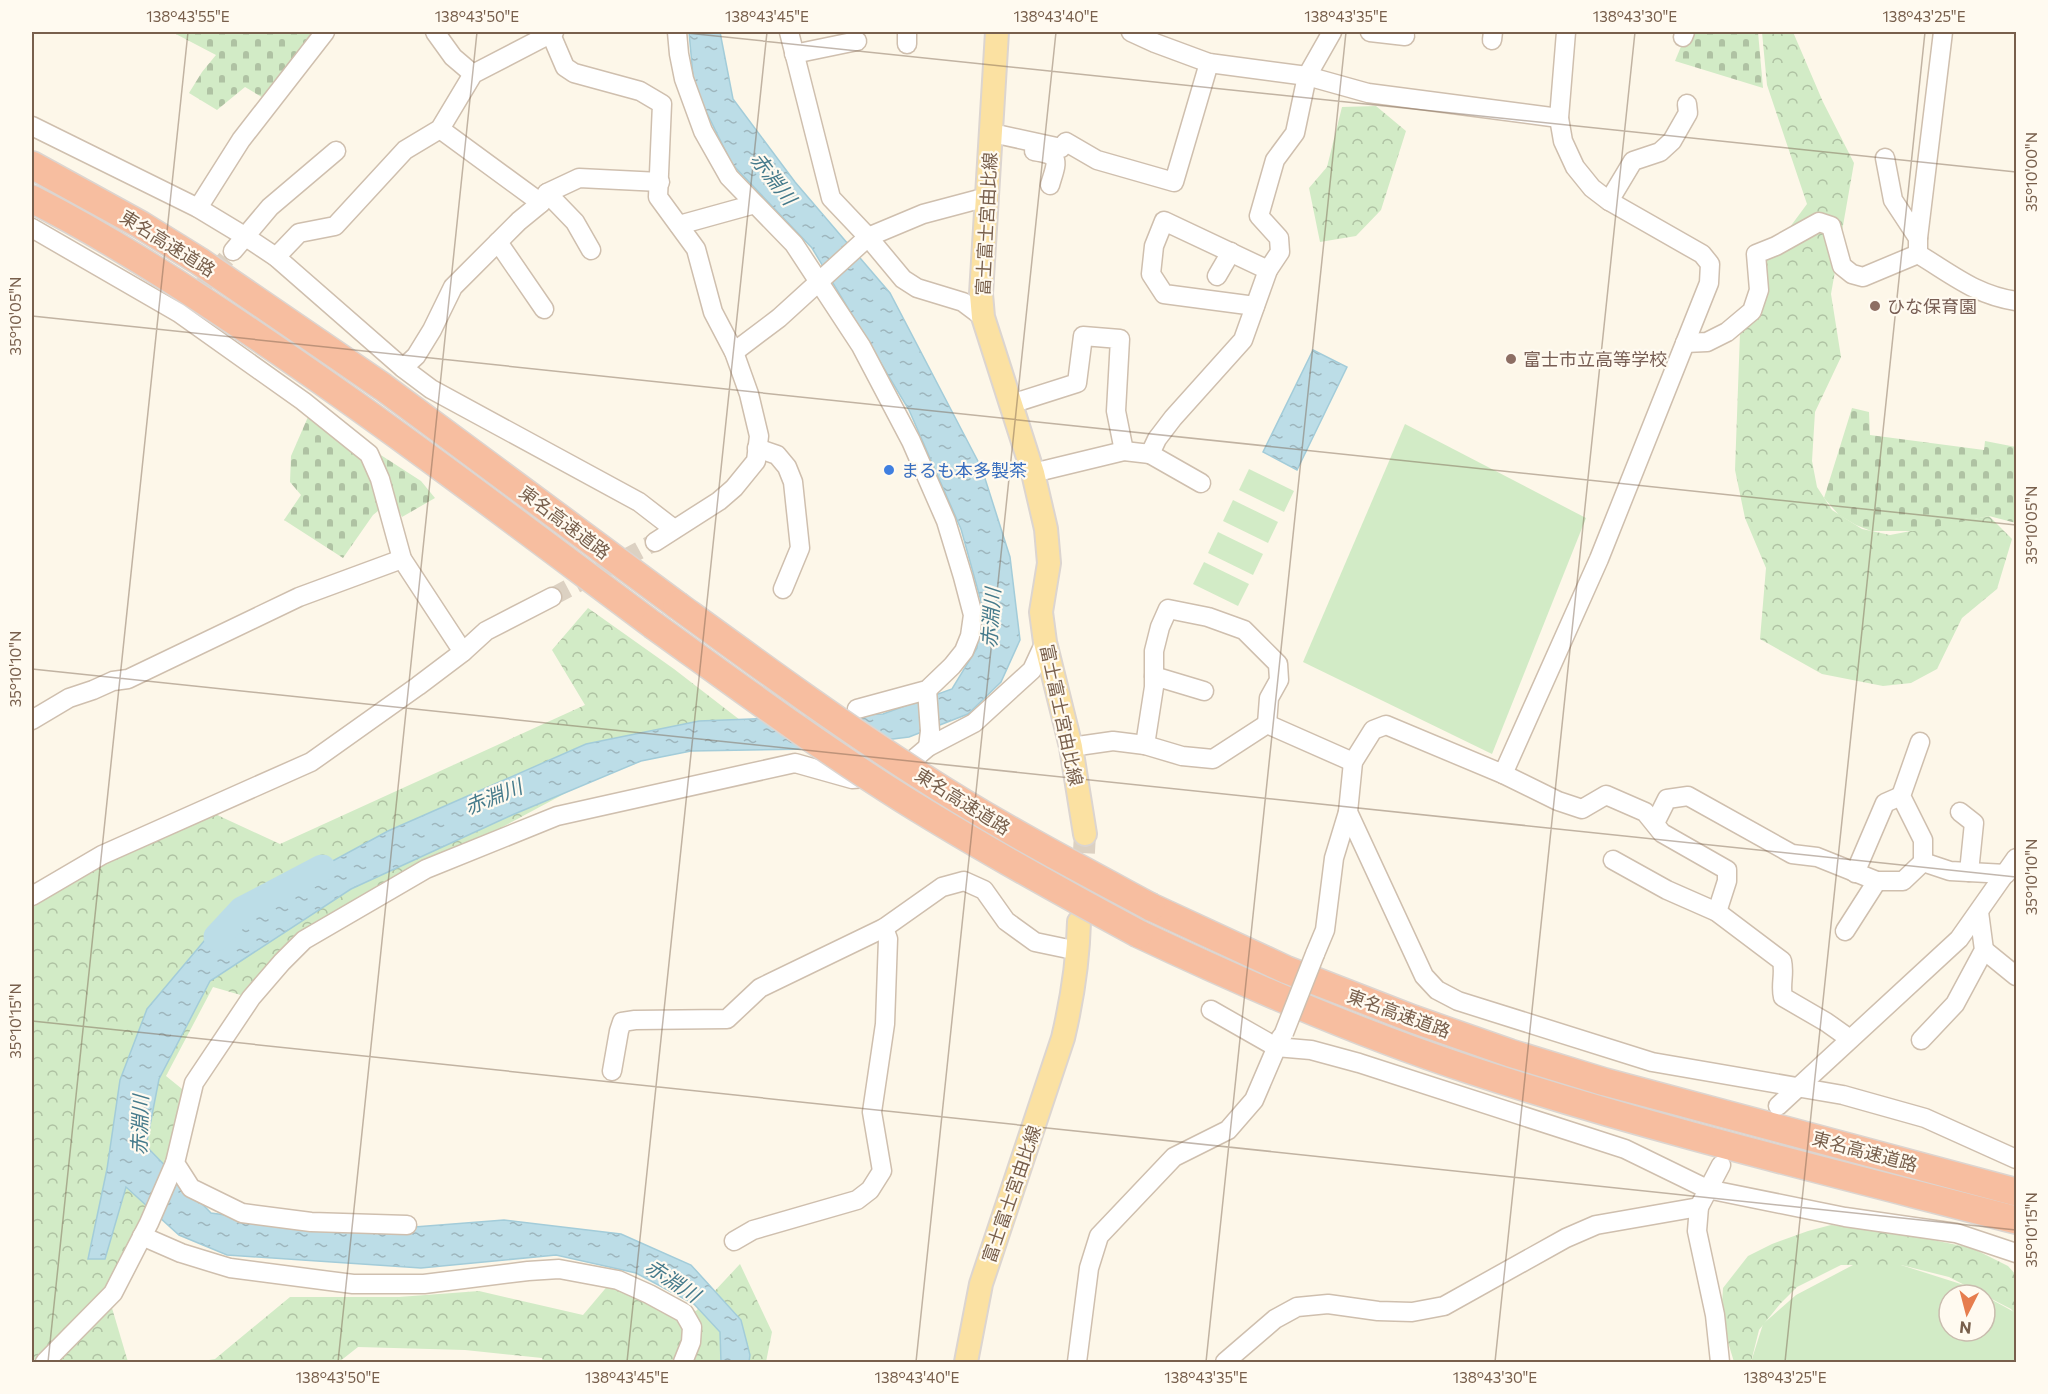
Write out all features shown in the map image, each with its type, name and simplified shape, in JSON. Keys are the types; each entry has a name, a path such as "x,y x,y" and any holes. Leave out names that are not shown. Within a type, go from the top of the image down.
{"highway":[{"name":"東名高速道路","path":"32,165 141,225 218,274 383,387 813,704 922,777 1025,839 1151,908 1287,970 1413,1019 1510,1053 1628,1088 2016,1192"},
{"name":"東名高速道路","path":"32,199 122,249 315,375 795,727 902,798 1013,866 1139,934 1265,992 1366,1033 1470,1070 1672,1131 2016,1220"}],"main road":[{"name":"富士富士宮由比線","path":"997,32 981,294 983,317 1033,473 1046,529 1049,563 1041,612 1045,642 1071,747 1085,834"},
{"name":"富士富士宮由比線","path":"966,1362 981,1284 1063,1038 1071,1004 1078,951 1079,922"}],"street":[{"path":"198,208 241,140 325,32"},
{"path":"435,32 453,57 473,74"},
{"path":"276,257 299,233 335,226 405,150 440,129 473,74 552,32 565,67 574,73 640,91 663,104 658,197 696,249 713,312 734,351 749,394 759,436 756,461 734,488 719,501 655,542"},
{"path":"677,32 684,79 703,131 729,177 794,244 861,346 911,441 946,522 963,577 973,615 970,636 964,651 952,666 927,690 857,709"},
{"path":"789,32 831,198 903,279 916,288 963,302 983,317"},
{"path":"1131,32 1209,63 1307,76 1368,93 1559,118"},
{"path":"1150,454 1157,439 1173,418 1243,340 1268,270 1280,252 1279,238 1259,216 1275,160 1295,133 1307,76 1332,32"},
{"path":"1370,32 1406,36"},
{"path":"1503,774 1599,559 1708,283 1710,264 1702,254 1609,201 1592,188 1575,167 1563,141 1559,118 1566,32"},
{"path":"1918,246 1942,32"},
{"path":"794,54 857,41"},
{"path":"991,139 1061,148 1066,142 1096,160 1174,182 1209,63"},
{"path":"1609,201 1633,161 1660,152 1672,141 1688,113 1687,104"},
{"path":"32,126 198,208 246,237 276,257 403,368 431,389 639,502 674,529"},
{"path":"440,129 544,198 575,222 591,250"},
{"path":"991,139 1050,153 1056,162 1050,184"},
{"path":"233,251 270,207 336,151"},
{"path":"1886,158 1893,200 1918,246 1976,290 1998,298 2016,301"},
{"path":"403,368 416,356 432,330 453,287 544,198 579,178 660,182"},
{"path":"734,351 779,318 868,237 924,214 987,197"},
{"path":"679,225 754,204"},
{"path":"1255,306 1164,294 1151,274 1154,246 1164,221 1268,270"},
{"path":"1685,343 1707,342 1726,332 1752,311 1759,290 1756,254 1776,246 1819,222 1831,226 1842,266 1852,274 1863,277 1918,246"},
{"path":"32,228 179,313 303,401 369,454 380,479 402,558 463,652"},
{"path":"498,242 544,309"},
{"path":"1217,276 1231,252"},
{"path":"1011,404 1077,384 1083,336 1120,339 1116,411 1124,451"},
{"path":"757,448 777,455 788,467 793,482 801,548 783,589"},
{"path":"1033,473 1124,451 1150,454 1201,483"},
{"path":"32,720 69,698 113,681 128,679 299,597 402,558"},
{"path":"32,896 102,855 311,762 463,652 486,632 552,597"},
{"path":"1145,745 1154,687 1154,651 1160,627 1168,609 1208,617 1244,630 1278,664 1279,680 1269,698 1267,724"},
{"path":"45,1362 113,1293 146,1230 175,1163 194,1083 251,998 304,940 426,869 557,816 795,764 852,779 894,776 929,739 974,723 1032,670 1045,642"},
{"path":"1154,676 1204,691"},
{"path":"927,690 929,739"},
{"path":"1267,724 1353,762"},
{"path":"1071,747 1113,741 1145,745 1182,756 1213,759 1267,724"},
{"path":"1077,1362 1089,1268 1099,1236 1174,1157 1228,1130 1254,1100 1325,930 1334,858 1348,812 1353,762 1373,730 1386,725 1503,774 1558,801 1582,809 1606,795 1645,812 1662,833 1727,870 1727,880 1717,912"},
{"path":"1655,823 1667,799 1688,796 1792,854 1817,857 1877,882 1903,881 1923,862 1923,840 1901,796 1920,742"},
{"path":"1855,873 1885,803 1901,796"},
{"path":"1348,812 1424,976 1437,990 1458,1001 1652,1062 1843,1095 1924,1118 2016,1159"},
{"path":"1959,812 1974,823 1969,872"},
{"path":"1778,1106 1959,939 2016,858"},
{"path":"1613,860 1667,890 1717,912 1782,961 1785,973 1780,988 1783,997 1850,1039"},
{"path":"1923,862 1950,871 2006,874"},
{"path":"612,1071 622,1022 728,1018 760,988 884,928 942,887 964,881 984,890 1006,921 1035,942 1078,951"},
{"path":"1845,931 1877,882"},
{"path":"1921,1040 1955,1004 1984,950 1978,912"},
{"path":"734,1241 753,1230 857,1200 870,1190 882,1171 872,1112 885,1024 888,939 884,928"},
{"path":"1984,950 2016,976"},
{"path":"1211,1010 1280,1040 1359,1063 1625,1149 1707,1189 1845,1217 1956,1233 2016,1253"},
{"path":"175,1163 191,1188 242,1213 311,1222 407,1225"},
{"path":"1720,1362 1715,1315 1697,1231 1699,1207 1721,1165"},
{"path":"1225,1362 1275,1319 1297,1307 1328,1304 1378,1311 1412,1312 1444,1306 1566,1238 1596,1225 1699,1207"},
{"path":"146,1230 181,1253 230,1268 353,1284 424,1284 559,1269 618,1280 684,1313 692,1327 691,1342 683,1362"}],"green space":[{"path":"172,32 327,32 265,99 245,87 217,110 189,93 216,55"},
{"path":"1687,32 1758,32 1763,88 1675,61"},
{"path":"1762,32 1793,32 1823,102 1854,163 1831,294 1841,357 1815,412 1812,461 1817,487 1832,510 1862,529 1890,535 1989,516 2012,539 1997,589 1962,618 1937,669 1911,683 1883,686 1822,674 1760,639 1766,568 1745,518 1735,470 1740,333 1759,298 1756,254 1776,246 1807,204 1767,85"},
{"path":"1376,106 1406,131 1381,210 1356,236 1320,242 1309,188 1327,167 1342,107"},
{"path":"1852,408 1869,412 1870,435 1984,450 1985,441 2016,447 2016,523 1989,516 1917,531 1871,531 1839,515 1824,498"},
{"path":"311,410 421,481 435,498 402,517 393,499 373,515 343,558 284,520 301,495 290,482 291,456"},
{"path":"1405,424 1586,518 1492,754 1303,662"},
{"path":"1249,469 1294,491 1284,512 1239,490"},
{"path":"1233,500 1278,522 1268,543 1223,521"},
{"path":"1218,532 1263,554 1253,575 1208,553"},
{"path":"1204,562 1249,584 1238,606 1193,584"},
{"path":"588,608 674,669 740,720 672,736 480,839 304,940 251,998 213,987 166,1076 187,1093 155,1201 105,1290 68,1331 32,1362 32,907 127,846 215,814 280,844 585,705 552,650"},
{"path":"1831,1225 1879,1229 1972,1248 2008,1266 2016,1275 2016,1315 2011,1309 1997,1302 1997,1283 1961,1283 1949,1277 1901,1265 1841,1265 1797,1287 1759,1330 1751,1362 1734,1362 1721,1319 1723,1288 1748,1256 1772,1244"},
{"path":"740,1264 772,1332 766,1362 543,1362 542,1358 465,1350 358,1347 339,1362 197,1362 215,1359 290,1297 399,1297 479,1291 583,1315 610,1283 696,1311"},
{"path":"1853,1265 1901,1265 1958,1283 1937,1283 1937,1343 1997,1343 1997,1303 2016,1313 2016,1362 1751,1362 1763,1324 1796,1295"},
{"path":"112,1308 128,1362 54,1362"}],"water":[{"path":"689,32 720,32 733,99 795,182 890,293 982,469 1010,557 1020,640 1001,682 968,714 909,737 811,749 691,751 641,761 512,815 351,889 210,981 159,1079 146,1146 211,1213 350,1232 504,1220 621,1234 691,1265 741,1320 750,1355 749,1362 721,1362 720,1332 694,1304 636,1273 556,1255 421,1268 227,1255 179,1235 126,1187 105,1259 88,1259 107,1169 120,1080 147,1009 220,922 388,831 586,744 699,721 883,714 952,689 977,648 981,601 961,529 909,410 812,248 732,164 694,87"},
{"path":"1313,350 1347,367 1297,470 1263,452"}],"waterway":[{"name":"赤淵川","path":"217,937 242,910 322,868"}],"tunnel":[{"path":"179,313 233,251"},
{"path":"552,597 655,542"},
{"path":"1082,886 1085,834"}],"place":[{"name":"ひな保育園","path":"1875,306"},
{"name":"富士市立高等学校","path":"1511,359"},
{"name":"まるも本多製茶","path":"889,470"}]}
